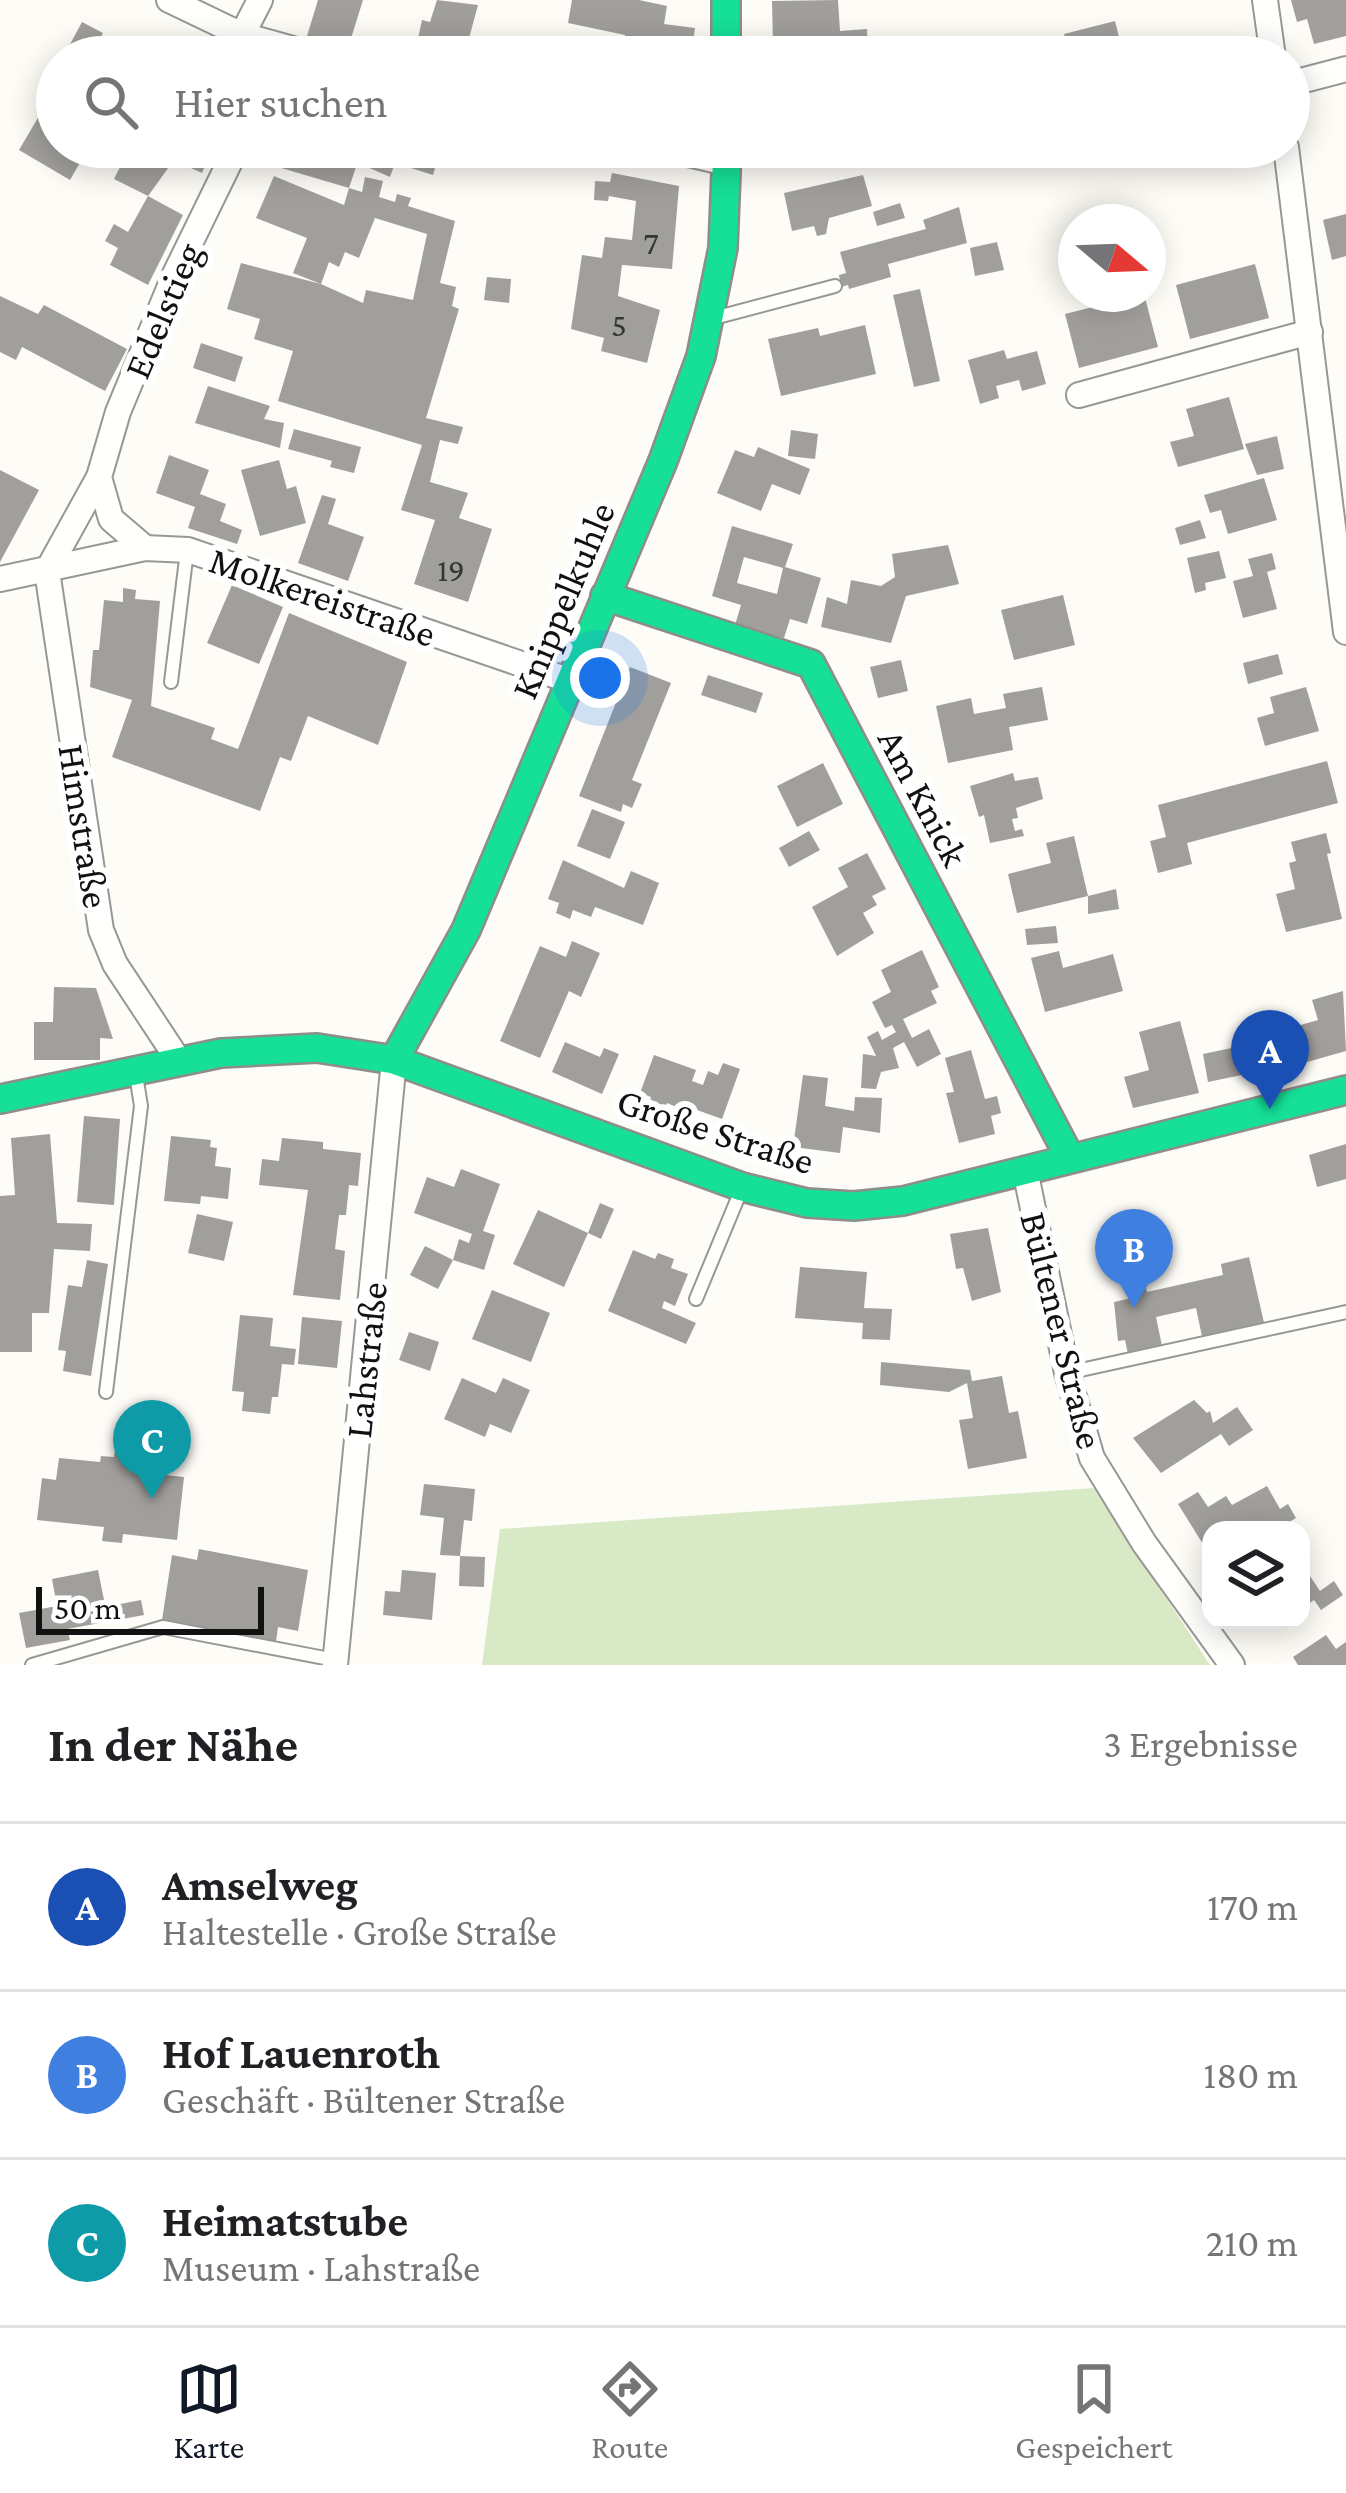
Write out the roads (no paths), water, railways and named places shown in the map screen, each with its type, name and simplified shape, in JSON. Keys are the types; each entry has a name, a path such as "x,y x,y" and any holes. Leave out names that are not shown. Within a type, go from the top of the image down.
{"street":[{"path":"169,0 242,35 260,0"},
{"path":"726,0 726,36"},
{"path":"1265,0 1271,36"},
{"path":"1310,78 1346,69"},
{"name":"Edelstieg","path":"47,571 99,477 118,412 175,274 226,168"},
{"name":"Knippelkuhle","path":"394,1060 466,930 662,461 701,356 723,248 726,168"},
{"path":"1289,168 1346,632"},
{"path":"1079,395 1310,332"},
{"path":"99,477 111,519 145,548"},
{"name":"Molkereistraße","path":"0,579 145,548 188,550 571,681"},
{"name":"Himstraße","path":"47,571 101,930 115,964 179,1061"},
{"name":"Am Knick","path":"605,596 811,664 1070,1158"},
{"name":"Große Straße","path":"0,1099 221,1053 317,1048 394,1060 742,1187 807,1203 854,1206 903,1201 1346,1090"},
{"name":"Lahstraße","path":"336,1662 394,1060"},
{"name":"Bültener Straße","path":"1025,1171 1067,1373 1092,1458 1144,1543 1232,1665"}],"lane":[{"path":"708,320 835,286"},
{"path":"172,682 188,550"},
{"path":"106,1392 141,1106 135,1068"},
{"path":"696,1299 742,1187"},
{"path":"1067,1373 1346,1312"},
{"name":"Lahstraße","path":"32,1665 163,1628 336,1662"}],"place":[{"name":"Amselweg","path":"1270,1109"},
{"name":"Hof Lauenroth","path":"1134,1308"},
{"name":"Heimatstube","path":"152,1499"}]}
